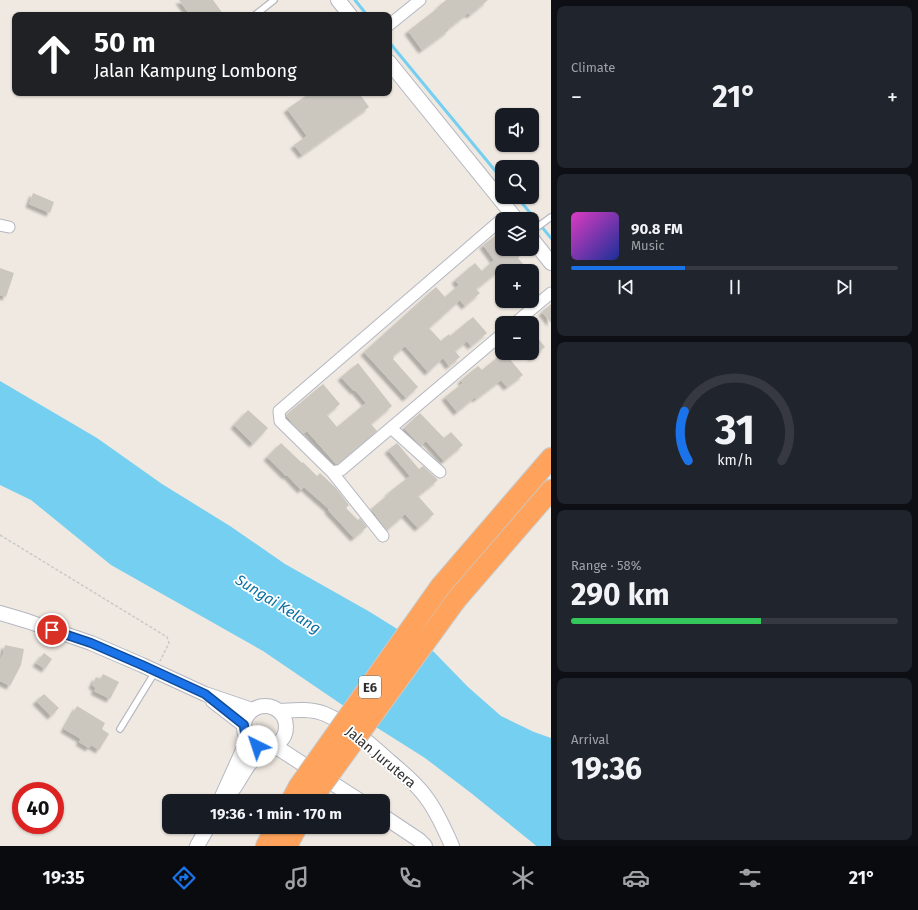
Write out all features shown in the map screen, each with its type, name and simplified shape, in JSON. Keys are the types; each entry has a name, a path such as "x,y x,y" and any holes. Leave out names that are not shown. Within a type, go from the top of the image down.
{"highway":[{"name":"E6","path":"305,794 440,587 551,458"},
{"name":"E6","path":"306,794 456,600 551,490"},
{"path":"266,846 272,834"},
{"path":"287,846 294,834"}],"street":[{"path":"338,0 348,12"},
{"path":"392,23 420,0"},
{"path":"392,66 504,212"},
{"path":"383,536 332,472 280,421 279,412 495,228"},
{"path":"539,243 551,263"},
{"path":"523,316 551,293"},
{"path":"332,472 340,470 495,340"},
{"path":"391,428 440,472"},
{"path":"0,613 91,643 205,694 252,710"},
{"path":"205,694 244,725"},
{"path":"230,794 247,767 268,747 279,742 283,737 286,730 286,724 283,717 279,711 269,706 257,707 248,714 244,725 245,735 248,739 257,746 268,747 281,750 349,794"},
{"name":"Jalan Jurutera","path":"279,711 296,710 324,714 347,727 374,747 414,783 428,799 452,846"},
{"path":"223,794 248,739"},
{"path":"390,821 420,840 425,846"},
{"path":"197,846 204,834"}],"lane":[{"path":"259,12 274,0"},
{"path":"539,228 549,219"},
{"path":"120,729 155,672"}],"path":[{"path":"0,535 167,637 169,643 155,672"}],"water":[{"name":"Sungai Kelang","path":"0,381 97,438 162,484 230,526 285,564 370,612 434,652 468,687 501,716 534,732 551,738 551,846 536,846 425,758 360,717 263,651 111,565 31,500 0,485"}],"building":[{"path":"179,0 213,0 222,12 188,12"},
{"path":"446,0 488,0 470,15 468,13 448,29 449,30 422,50 408,31"},
{"path":"306,96 361,96 369,107 302,155 294,145 307,136 287,109"},
{"path":"33,193 54,202 50,213 29,204"},
{"path":"495,236 495,256 520,256 518,258 523,264 495,264 495,274 476,289 480,293 465,306 460,300 429,328 441,341 449,334 450,336 473,317 487,333 471,346 467,341 455,351 460,357 449,366 443,358 428,372 405,346 393,356 393,359 418,387 406,398 364,352 436,287 445,297 459,285 455,280 475,263 482,271 494,260 483,245"},
{"path":"0,268 14,273 6,297 0,295"},
{"path":"551,304 551,323 542,312"},
{"path":"539,340 545,347 539,352"},
{"path":"495,359 511,360 523,375 507,387 501,380 476,399 475,397 457,412 445,397 463,383 461,380 478,366 482,370"},
{"path":"358,363 392,406 371,424 377,431 338,464 336,464 307,431 303,434 286,415 323,384 340,404 327,415 337,427 366,403 341,377"},
{"path":"248,410 268,428 253,444 234,425"},
{"path":"420,413 444,438 451,432 463,445 444,461 426,441 421,446 404,428"},
{"path":"281,443 317,476 320,473 336,488 349,505 346,508 358,520 360,518 367,527 354,538 328,510 329,509 304,487 301,490 287,475 286,476 267,457"},
{"path":"397,443 419,469 423,466 438,480 418,496 434,514 418,528 405,514 387,530 371,509 389,494 388,493 410,476 388,450"},
{"path":"5,645 24,649 21,665 10,686 0,681 0,660"},
{"path":"44,653 52,659 45,669 36,663"},
{"path":"103,674 119,682 110,699 94,691 96,688 92,685 96,677 100,679"},
{"path":"44,694 59,708 51,716 36,701"},
{"path":"77,706 105,723 102,729 109,734 99,750 91,745 89,748 79,742 81,739 64,729"}],"waterway":[{"path":"355,0 365,12"},
{"path":"392,46 495,171"},
{"path":"523,204 551,238"}],"route":[{"path":"52,630 91,643 205,694 244,725 245,735 257,746"}]}
